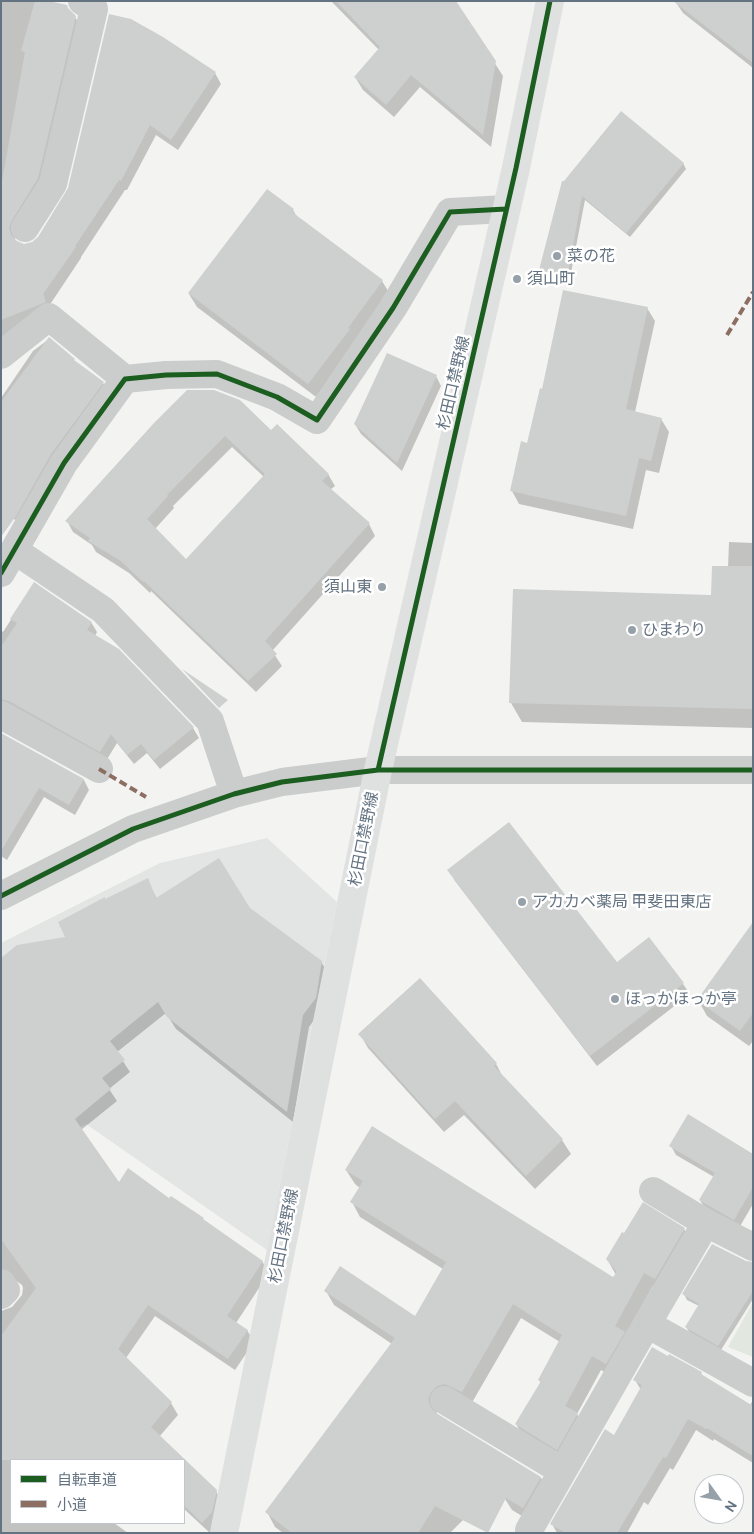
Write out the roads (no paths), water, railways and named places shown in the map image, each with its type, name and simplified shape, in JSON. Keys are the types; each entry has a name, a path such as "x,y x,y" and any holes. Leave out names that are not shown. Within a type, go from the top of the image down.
{"main road":[{"name":"杉田口禁野線","path":"224,1533 378,770 506,209 550,1"}],"street":[{"path":"25,228 53,184 94,8 82,1"},
{"path":"1,355 49,317 125,378 217,374 277,397 317,420 393,308 450,212 506,209"},
{"path":"125,378 64,463 8,561 103,610 210,721 234,794"},
{"path":"1,714 99,769"},
{"path":"1,896 133,829 234,794 282,782 378,770 753,770"},
{"path":"653,1191 706,1223 753,1247"},
{"path":"529,1530 646,1324 706,1223"},
{"path":"1,1283 6,1290 1,1295"},
{"path":"646,1324 753,1383"},
{"path":"444,1400 562,1471"}],"place":[{"name":"菜の花","path":"557,256"},
{"name":"須山町","path":"517,279"},
{"name":"須山東","path":"382,587"},
{"name":"ひまわり","path":"632,630"},
{"name":"アカカベ薬局 甲斐田東店","path":"522,902"},
{"name":"ほっかほっか亭","path":"615,999"}]}
